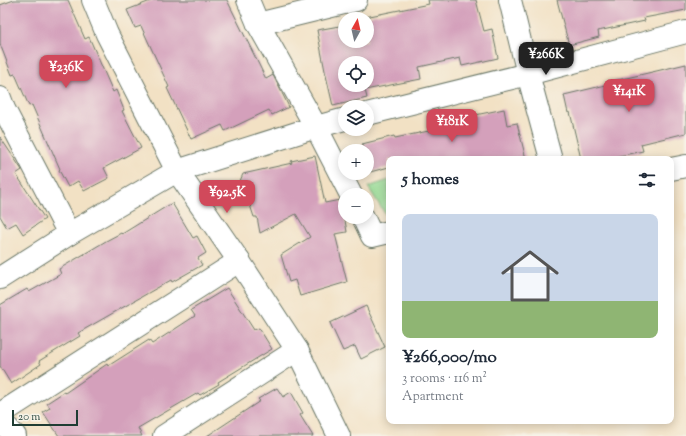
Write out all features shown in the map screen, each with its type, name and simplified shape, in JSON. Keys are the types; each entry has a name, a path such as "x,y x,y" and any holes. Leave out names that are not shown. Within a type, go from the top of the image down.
{"street":[{"path":"94,0 107,34 177,172 239,261 297,350 339,436"},
{"path":"248,0 258,24 316,126 347,188"},
{"path":"258,24 356,0"},
{"path":"510,0 550,156"},
{"path":"374,112 528,74 686,32"},
{"path":"1,107 69,234"},
{"path":"0,278 69,234 177,172 316,126 338,121"},
{"path":"674,168 686,166"},
{"path":"366,224 372,236 386,233"},
{"path":"0,414 239,261"},
{"path":"164,436 297,350"},
{"path":"0,420 15,436"}],"green space":[{"path":"386,181 386,215 374,196 374,188 369,188"}],"building":[{"path":"14,0 68,0 85,39 89,37 113,92 116,90 124,110 122,111 141,148 104,168 109,178 84,191 78,181 68,187 59,170 60,169 32,105 29,106 15,74 12,75 0,44 0,5"},
{"path":"153,0 227,0 266,79 273,75 289,107 272,115 269,110 225,131 222,125 191,139 167,88 169,87 141,26 135,28 127,10"},
{"path":"428,0 476,0 484,31 492,29 498,58 462,66 460,58 419,67 421,79 374,88 374,56 338,56 338,92 366,92 367,98 358,100 338,100 338,105 333,106 317,30 338,26 338,48 374,48 374,15 429,4"},
{"path":"557,0 686,0 686,10 644,18 645,21 598,31 599,37 569,45"},
{"path":"686,64 686,133 641,144 643,151 619,156 580,156 570,112 568,113 564,95 614,83 614,81"},
{"path":"504,109 507,125 517,123 525,156 386,156 386,168 374,171 374,144 362,144 394,136 395,138 467,123 466,117"},
{"path":"0,137 22,170 16,174 45,219 23,234 16,223 7,228 0,216"},
{"path":"315,156 325,203 338,200 338,224 346,224 347,232 335,234 347,282 300,296 295,280 289,282 281,255 310,237 296,214 260,233 257,217 254,217 250,205 233,197 243,174 292,163 291,161"},
{"path":"172,203 193,238 197,236 206,253 198,258 202,265 172,282 171,280 78,333 80,336 39,361 41,364 11,384 0,366 0,305 27,289 29,292 61,274 59,269 106,241 121,233 122,234"},
{"path":"227,288 254,330 259,328 272,349 218,382 219,384 200,395 198,393 138,428 142,436 59,436 43,412 50,408 47,403 64,392 65,393 107,364 108,366 149,340 152,344 195,316 191,310"},
{"path":"366,306 385,347 361,359 355,346 343,351 330,323"},
{"path":"277,388 283,397 291,392 303,413 300,415 313,436 207,436 260,401 258,399"}]}
